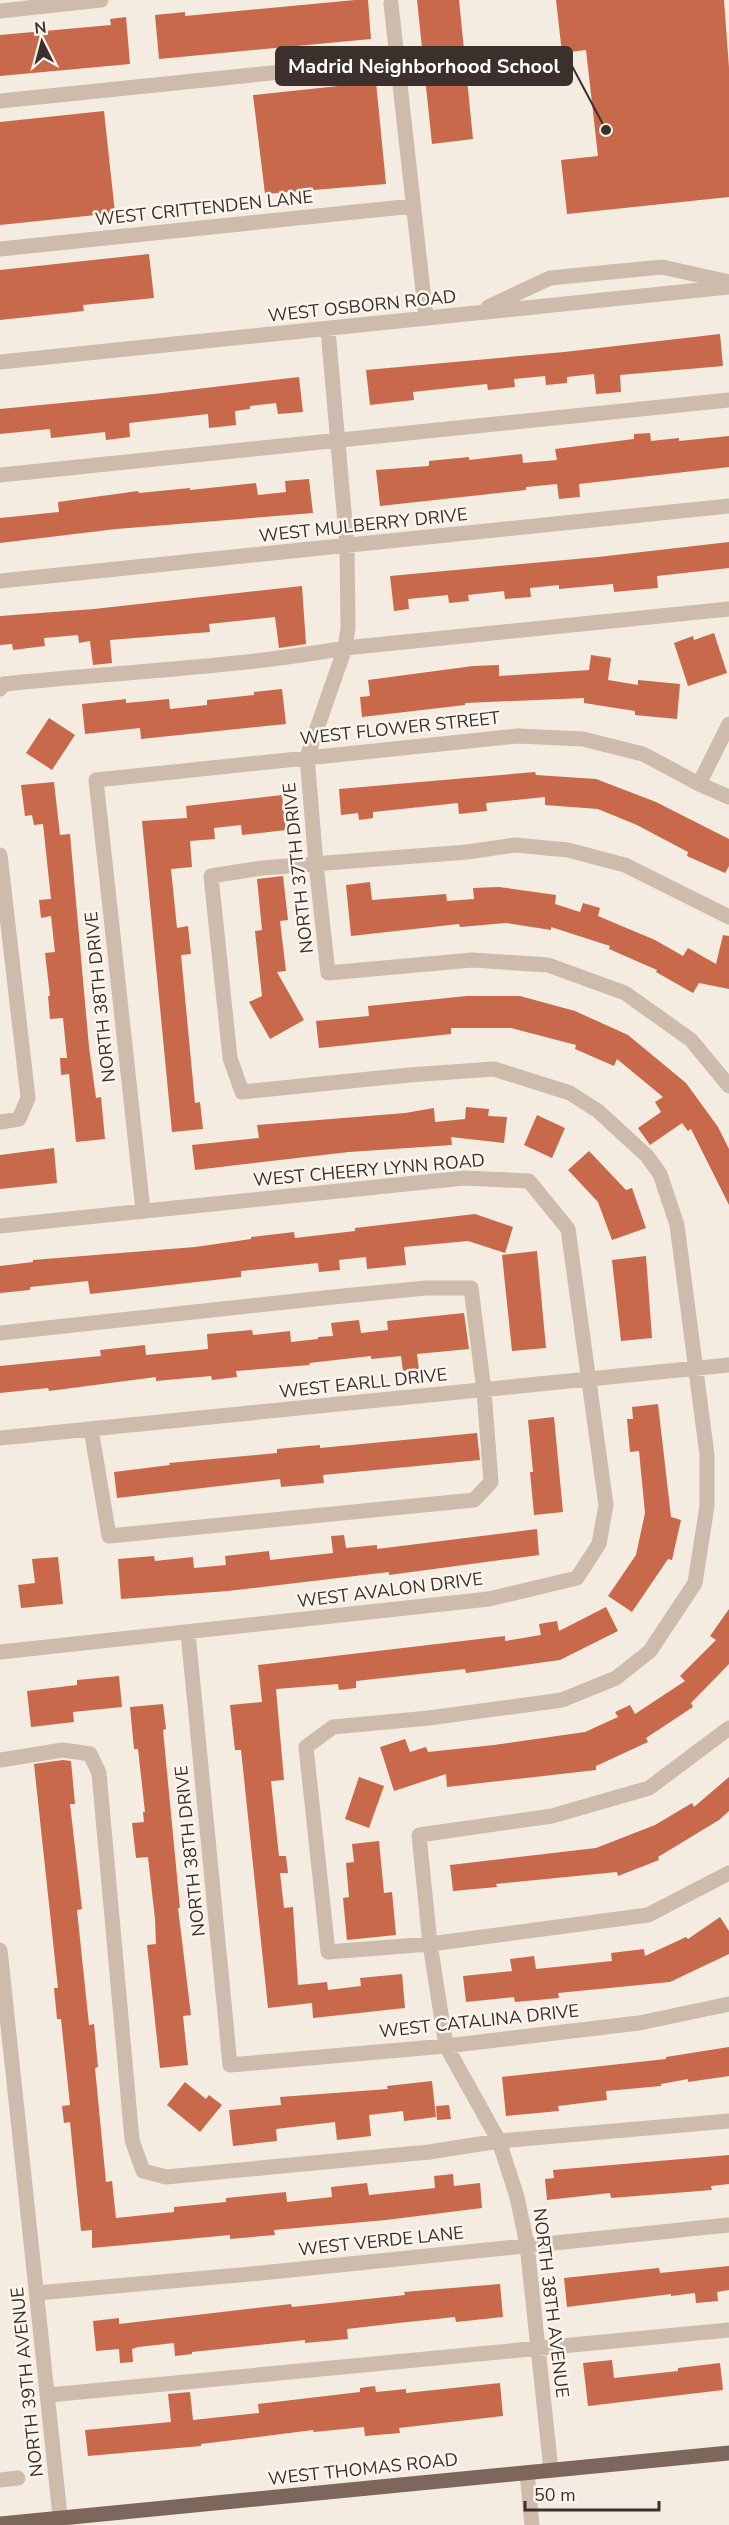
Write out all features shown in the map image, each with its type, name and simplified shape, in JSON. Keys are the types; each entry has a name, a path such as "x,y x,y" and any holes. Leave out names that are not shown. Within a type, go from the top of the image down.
{"main road":[{"name":"WEST THOMAS ROAD","path":"0,2524 60,2522 729,2453"}],"street":[{"path":"0,11 101,0"},
{"path":"391,4 426,318"},
{"path":"0,101 398,60"},
{"name":"WEST CRITTENDEN LANE","path":"0,249 413,206"},
{"path":"476,313 550,278 662,267 729,282"},
{"name":"WEST OSBORN ROAD","path":"0,362 328,330 729,286"},
{"path":"307,757 345,648 348,628 347,546 328,330"},
{"path":"0,475 729,400"},
{"name":"WEST MULBERRY DRIVE","path":"0,581 729,506"},
{"path":"0,688 4,684 302,656 345,648 729,609"},
{"path":"699,784 729,724"},
{"name":"WEST FLOWER STREET","path":"96,780 518,736 583,739 643,754 729,797"},
{"name":"NORTH 37TH DRIVE","path":"307,757 328,973 472,960 548,965 625,993 690,1040 727,1079"},
{"name":"NORTH 38TH DRIVE","path":"96,780 143,1210"},
{"path":"729,917 625,866 568,850 515,845 467,852 262,868 211,876 231,1058 242,1092 409,1075 494,1070 570,1093 598,1111 646,1156 660,1174 677,1225 708,1455 707,1506 695,1583 650,1651 616,1678 562,1700 429,1718 333,1727 306,1747 328,1952 430,1944 648,1915 729,1874"},
{"path":"0,855 28,1098 19,1119 0,1122"},
{"name":"WEST CHEERY LYNN ROAD","path":"0,1226 464,1178 529,1181 568,1228 587,1379"},
{"path":"0,1333 426,1288 471,1288 484,1390 491,1482 474,1500 109,1536 91,1429"},
{"name":"WEST EARLL DRIVE","path":"0,1438 729,1365"},
{"name":"WEST AVALON DRIVE","path":"0,1652 489,1599 577,1578 599,1544 606,1505 587,1379"},
{"name":"NORTH 38TH DRIVE","path":"188,1633 230,2065"},
{"name":"NORTH 38TH AVENUE","path":"551,2470 527,2245 517,2197 499,2141 446,2046 430,1944 419,1835 552,1816 648,1788 729,1728"},
{"path":"0,1760 63,1750 90,1754 99,1773 132,2140 143,2171 166,2177 178,2176 429,2152 499,2141 729,2121"},
{"name":"NORTH 39TH AVENUE","path":"0,1950 49,2395 60,2522"},
{"name":"WEST CATALINA DRIVE","path":"230,2065 446,2046 639,2023 729,2004"},
{"name":"WEST VERDE LANE","path":"37,2293 261,2273 729,2225"},
{"path":"49,2395 729,2330"},
{"path":"527,2473 532,2525"},
{"path":"0,2480 18,2478"}],"building":[{"path":"368,0 371,39 159,59 155,15 185,12 185,16"},
{"path":"417,0 459,0 473,139 432,144"},
{"path":"556,0 724,0 729,68 729,197 567,214 561,160 598,156 586,50 562,53"},
{"path":"126,17 130,64 0,76 0,35 111,25 110,19"},
{"path":"376,82 386,184 265,194 253,95"},
{"path":"104,111 115,213 0,225 0,122"},
{"path":"149,254 154,298 83,305 84,311 0,320 0,270"},
{"path":"720,334 723,366 620,375 621,392 596,394 594,374 567,377 567,383 546,385 545,376 514,379 515,387 488,390 487,384 413,392 414,400 370,405 366,370 564,352"},
{"path":"299,377 303,412 278,414 276,403 250,406 250,409 235,411 236,425 209,428 208,414 129,423 130,437 106,440 105,432 51,438 50,429 0,434 0,409"},
{"path":"650,433 651,441 729,436 729,467 579,484 580,497 559,499 557,484 526,487 526,490 380,506 376,470 429,466 429,461 469,457 469,460 522,454 523,463 557,460 555,449 634,439 634,434"},
{"path":"309,479 313,513 116,529 0,543 0,518 59,512 58,502 138,491 139,493 190,488 190,490 256,483 258,495 286,492 285,481"},
{"path":"729,542 729,568 657,576 658,588 614,592 613,584 559,589 559,585 530,588 531,597 505,599 504,591 468,595 469,601 449,603 448,595 408,599 409,609 394,611 390,576 598,557"},
{"path":"302,586 306,644 279,648 275,617 209,624 210,632 110,640 112,663 93,665 90,641 79,643 78,635 44,638 45,646 13,650 12,644 0,645 0,616 94,609"},
{"path":"714,633 727,673 688,686 674,643 693,636 694,640"},
{"path":"591,655 611,658 608,680 638,685 638,680 680,684 677,719 635,715 635,711 584,703 584,698 465,703 465,705 362,717 360,697 370,696 368,680 473,666 499,665 499,676 589,670"},
{"path":"282,689 286,724 141,739 140,728 85,734 82,704 126,699 126,703 169,699 170,709 207,705 207,700 254,695 254,692"},
{"path":"49,718 75,735 52,770 26,753"},
{"path":"535,772 536,775 596,779 656,802 729,839 729,866 725,873 687,856 688,852 637,825 598,809 545,805 545,797 486,803 487,811 459,814 458,803 373,812 373,818 359,820 358,813 341,815 339,789"},
{"path":"54,782 60,835 70,834 89,1047 96,1098 101,1097 105,1139 76,1142 69,1074 61,1075 60,1058 67,1058 63,1018 50,1019 45,953 55,952 51,916 41,918 39,900 51,899 43,824 34,825 32,815 25,816 21,785"},
{"path":"282,795 286,830 242,835 241,825 214,828 215,839 190,841 192,867 171,869 177,928 188,926 191,954 181,955 195,1103 200,1102 203,1129 172,1132 142,821 187,818 186,806"},
{"path":"283,876 288,920 280,921 286,971 277,972 304,1020 270,1039 249,1002 262,996 255,931 262,930 257,879"},
{"path":"370,882 372,900 446,894 447,901 474,899 473,888 499,887 556,895 555,904 580,912 583,903 600,908 598,916 655,940 683,956 688,948 716,964 723,935 729,936 729,989 699,983 693,993 656,972 657,970 609,949 610,946 551,927 551,930 506,923 460,927 459,924 351,936 346,885"},
{"path":"467,996 520,996 575,1011 628,1035 686,1083 718,1127 729,1149 729,1205 691,1129 688,1131 682,1123 650,1145 638,1128 661,1112 655,1102 663,1097 617,1059 614,1066 575,1049 576,1045 511,1028 451,1028 451,1034 319,1048 316,1021 369,1016 368,1006"},
{"path":"466,1107 489,1109 488,1116 507,1117 504,1143 451,1137 452,1145 349,1152 195,1170 192,1145 259,1138 257,1125 405,1113 434,1108 435,1122 465,1119"},
{"path":"537,1115 565,1128 552,1158 524,1145"},
{"path":"54,1148 57,1183 0,1189 0,1155"},
{"path":"589,1151 626,1190 632,1188 646,1228 612,1240 598,1202 568,1170"},
{"path":"475,1214 513,1227 505,1253 468,1241 404,1247 406,1265 367,1269 366,1257 339,1260 340,1270 319,1272 318,1263 241,1271 241,1277 90,1294 88,1281 30,1287 30,1290 0,1293 0,1266 33,1262 33,1260 195,1247 294,1232 295,1238 355,1231 355,1228"},
{"path":"537,1251 546,1348 512,1351 502,1255"},
{"path":"646,1256 652,1338 621,1341 612,1260"},
{"path":"464,1313 469,1349 417,1354 419,1370 403,1371 401,1356 371,1359 371,1356 309,1363 310,1365 236,1371 237,1377 212,1380 211,1376 156,1381 156,1377 49,1391 48,1388 0,1393 0,1366 101,1356 100,1350 145,1345 146,1355 208,1349 207,1334 252,1330 253,1335 290,1331 291,1342 318,1339 318,1337 333,1336 331,1323 359,1320 361,1333 388,1330 387,1321"},
{"path":"658,1404 671,1517 681,1520 672,1560 668,1559 632,1612 608,1596 636,1555 645,1513 639,1451 630,1452 627,1419 633,1419 632,1407"},
{"path":"554,1417 563,1512 534,1515 528,1420"},
{"path":"477,1433 480,1460 323,1475 324,1483 281,1487 280,1479 117,1498 114,1472 170,1465 169,1463 277,1453 277,1449 320,1445 320,1448"},
{"path":"537,1529 539,1555 389,1575 389,1572 228,1591 121,1599 118,1559 154,1556 155,1561 193,1557 194,1568 226,1565 225,1556 269,1551 270,1560 333,1553 331,1536 344,1535 346,1548 377,1545 377,1549"},
{"path":"58,1557 63,1604 21,1608 18,1585 35,1583 32,1559"},
{"path":"606,1607 618,1631 560,1660 466,1673 465,1669 356,1681 356,1688 339,1690 338,1684 276,1689 284,1780 271,1781 279,1856 286,1856 288,1873 280,1873 284,1908 293,1907 298,1985 327,1982 328,1990 361,1986 360,1978 402,1974 405,2008 313,2018 312,2003 268,2008 241,1750 235,1750 230,1705 262,1702 258,1665 505,1636 505,1641 541,1635 539,1624 557,1621 559,1631"},
{"path":"729,1609 729,1664 691,1703 693,1707 646,1738 648,1742 596,1766 596,1770 447,1787 446,1774 394,1791 380,1747 405,1739 410,1752 426,1747 428,1752 494,1745 585,1732 618,1717 615,1712 630,1705 635,1714 685,1681 680,1676 716,1640 710,1636"},
{"path":"119,1676 122,1707 73,1712 74,1722 31,1727 27,1691 77,1685 77,1680"},
{"path":"163,1704 166,1729 163,1730 180,1908 178,1908 191,2015 183,2016 188,2065 160,2068 147,1945 156,1944 148,1857 136,1858 132,1823 144,1822 143,1812 145,1812 138,1749 134,1749 130,1707"},
{"path":"71,1761 75,1804 70,1804 82,1909 77,1910 89,2025 94,2024 98,2067 95,2068 106,2182 112,2181 116,2218 174,2212 174,2207 226,2202 226,2198 286,2192 287,2202 332,2197 331,2187 367,2183 369,2195 435,2188 434,2176 453,2174 454,2186 480,2183 482,2208 386,2220 274,2230 275,2235 230,2239 230,2235 92,2248 92,2230 81,2231 70,2122 64,2123 62,2106 70,2105 61,2019 57,2019 54,1988 58,1988 34,1764"},
{"path":"359,1777 384,1786 369,1828 345,1819"},
{"path":"729,1777 729,1811 719,1820 658,1857 659,1860 618,1876 617,1872 496,1884 497,1887 453,1891 450,1865 596,1848 655,1825 692,1803 694,1807"},
{"path":"379,1841 384,1893 392,1892 396,1935 347,1940 343,1898 349,1897 346,1863 354,1862 352,1844"},
{"path":"720,1917 729,1931 729,1954 670,1982 558,1993 559,1998 515,2002 514,1997 466,2002 463,1976 512,1971 510,1959 534,1956 536,1969 612,1961 611,1953 644,1949 645,1956 686,1937 688,1939"},
{"path":"729,2047 729,2076 688,2082 688,2079 661,2084 661,2086 606,2091 607,2100 558,2106 559,2111 506,2116 502,2077 666,2059 666,2057"},
{"path":"432,2081 436,2117 404,2121 403,2111 369,2115 371,2136 337,2140 335,2122 276,2129 277,2141 233,2146 229,2110 281,2105 280,2097 388,2089 387,2086"},
{"path":"185,2082 206,2099 209,2095 222,2105 200,2132 167,2105"},
{"path":"449,2105 451,2119 437,2120 436,2106"},
{"path":"729,2155 729,2184 711,2186 712,2190 611,2198 610,2193 547,2200 545,2179 554,2178 553,2170"},
{"path":"729,2266 729,2290 717,2292 718,2301 696,2303 695,2293 567,2307 564,2278 659,2268 660,2273"},
{"path":"500,2284 503,2317 456,2322 455,2317 347,2329 348,2339 305,2343 305,2340 192,2352 192,2354 175,2356 174,2343 138,2347 132,2349 133,2362 120,2363 119,2349 96,2351 93,2321 119,2318 119,2324 291,2304 292,2307 405,2295 404,2292"},
{"path":"612,2360 614,2378 678,2371 678,2368 720,2363 723,2390 588,2406 583,2363"},
{"path":"500,2383 503,2416 399,2428 400,2433 365,2436 364,2427 314,2432 313,2430 201,2444 201,2446 88,2456 85,2430 171,2422 168,2394 190,2392 193,2420 259,2413 258,2404 360,2392 360,2388 375,2386 376,2392 406,2389 406,2393"}],"place":[{"name":"Madrid Neighborhood School","path":"606,130"}]}
